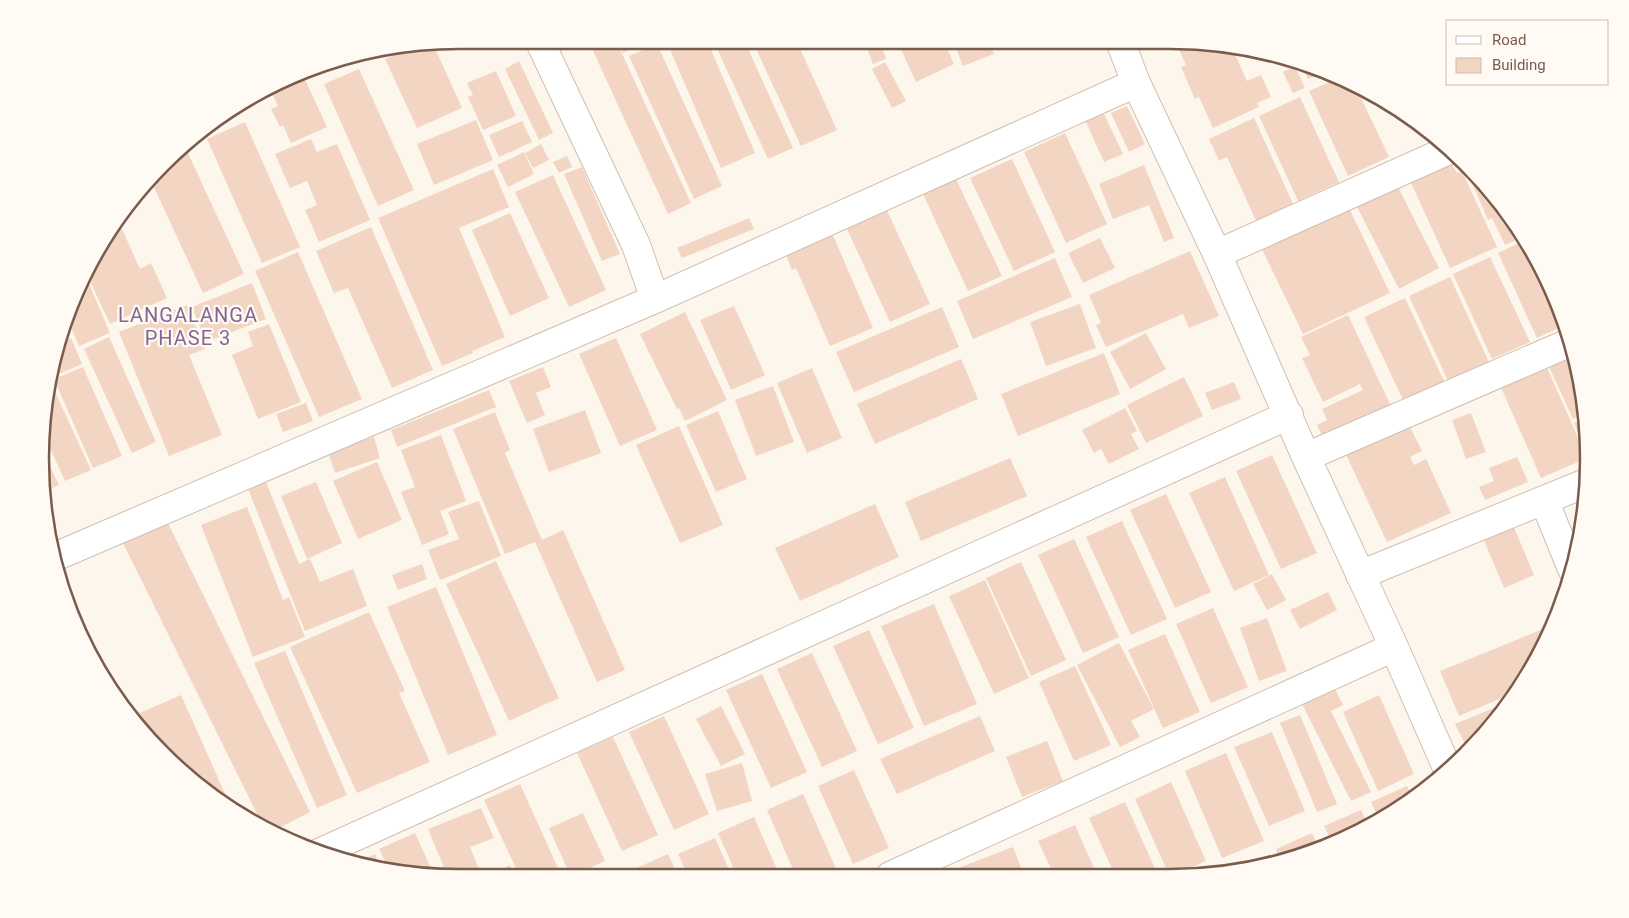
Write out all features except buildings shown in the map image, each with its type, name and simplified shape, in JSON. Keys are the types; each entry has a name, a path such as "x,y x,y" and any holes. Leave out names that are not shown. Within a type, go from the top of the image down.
{"street":[{"path":"542,49 636,245 655,299"},
{"path":"1123,49 1136,83 1217,254 1306,457 1394,647 1445,763"},
{"path":"61,554 655,299 1136,83"},
{"path":"1217,254 1442,153"},
{"path":"1306,457 1564,345"},
{"path":"330,848 1288,415"},
{"path":"1360,574 1579,486"},
{"path":"1544,500 1567,559"},
{"path":"905,869 1394,647"}],"district":[{"name":"LANGALANGA PHASE 3","path":"188,326"}]}
